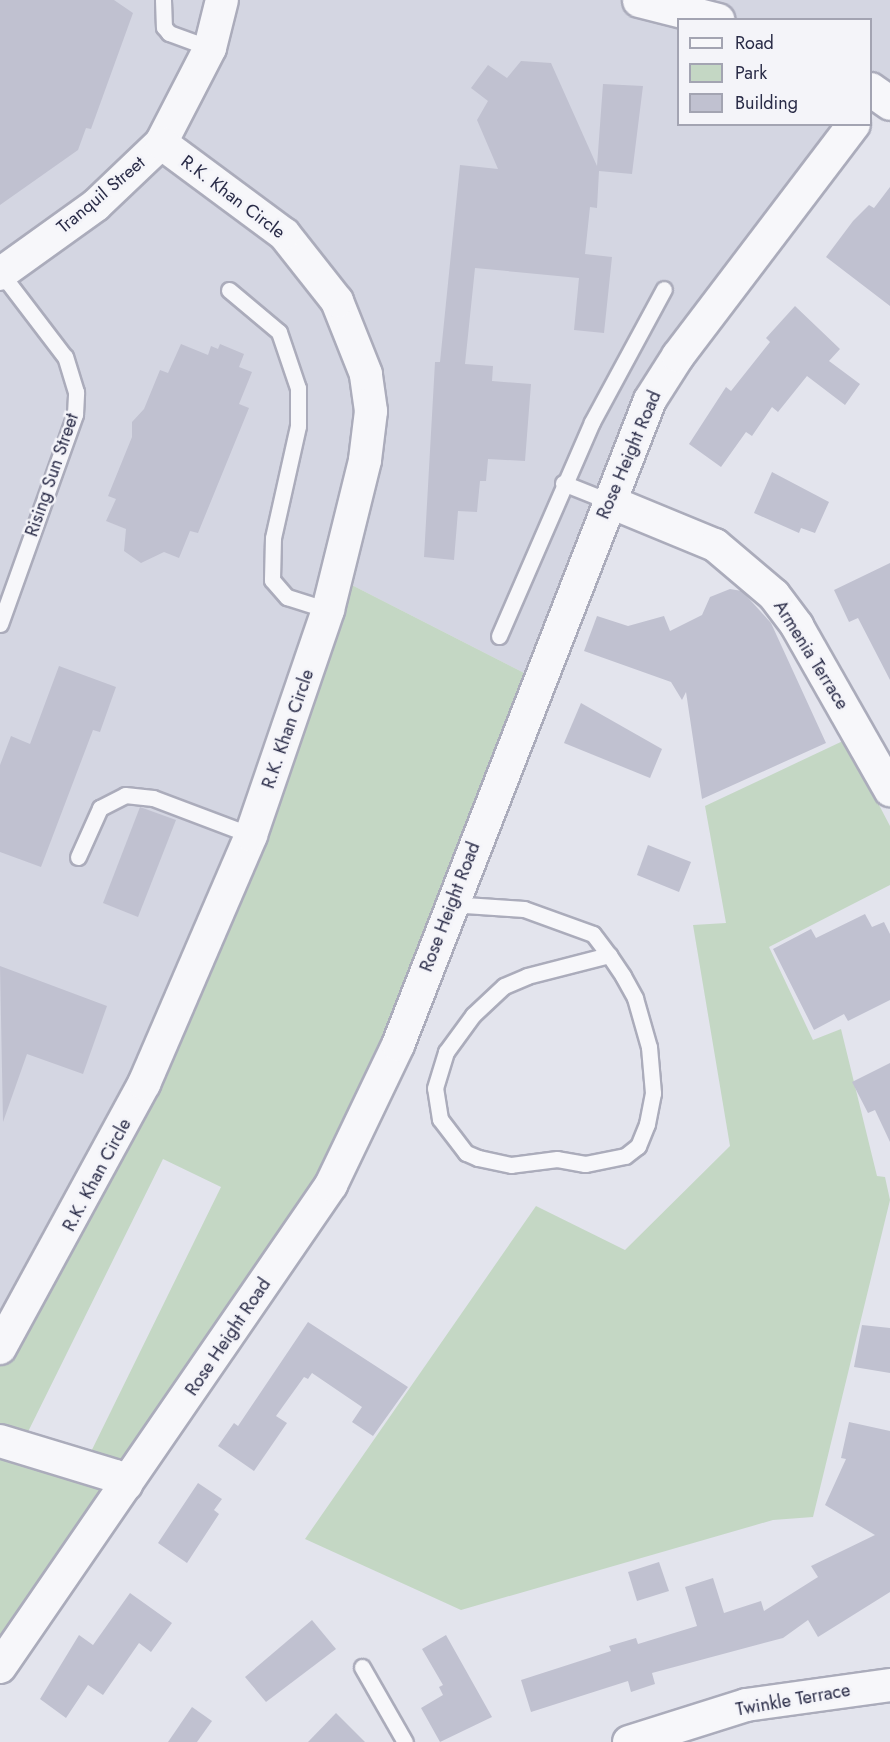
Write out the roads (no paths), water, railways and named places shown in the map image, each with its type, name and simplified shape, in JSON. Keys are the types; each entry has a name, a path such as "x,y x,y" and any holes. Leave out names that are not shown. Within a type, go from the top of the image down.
{"street":[{"name":"Tranquil Street","path":"0,273 96,205 161,143 210,48 222,0"},
{"path":"639,0 685,5 714,18"},
{"name":"Rose Height Road","path":"0,1668 331,1185 398,1045 450,904 650,400 678,356 852,126"},
{"name":"R.K. Khan Circle","path":"0,1348 144,1084 250,835 328,610 365,460 371,411 354,334 312,265 284,234 161,143"},
{"name":"Armenia Terrace","path":"608,501 715,544 774,595 797,626 890,790"},
{"path":"0,1441 115,1476 126,1484"},
{"name":"Twinkle Terrace","path":"629,1742 746,1705 890,1685"}],"lane":[{"path":"163,0 164,27 170,33 210,48"},
{"name":"Rising Sun Street","path":"0,273 65,357 75,392 75,414 0,624"},
{"path":"499,636 563,483 629,345 664,289"},
{"path":"229,290 279,332 298,388 298,426 273,538 272,580 287,597 328,610"},
{"path":"563,483 608,501"},
{"path":"78,857 100,808 125,795 153,798 250,835"},
{"path":"450,904 550,915 593,934 609,956 635,998 649,1047 653,1093 638,1146 625,1156 585,1164 557,1159 510,1165 466,1153 447,1133 436,1103 438,1069 457,1036 485,1001 504,987 527,976 609,956"},
{"path":"362,1667 405,1742"}]}
